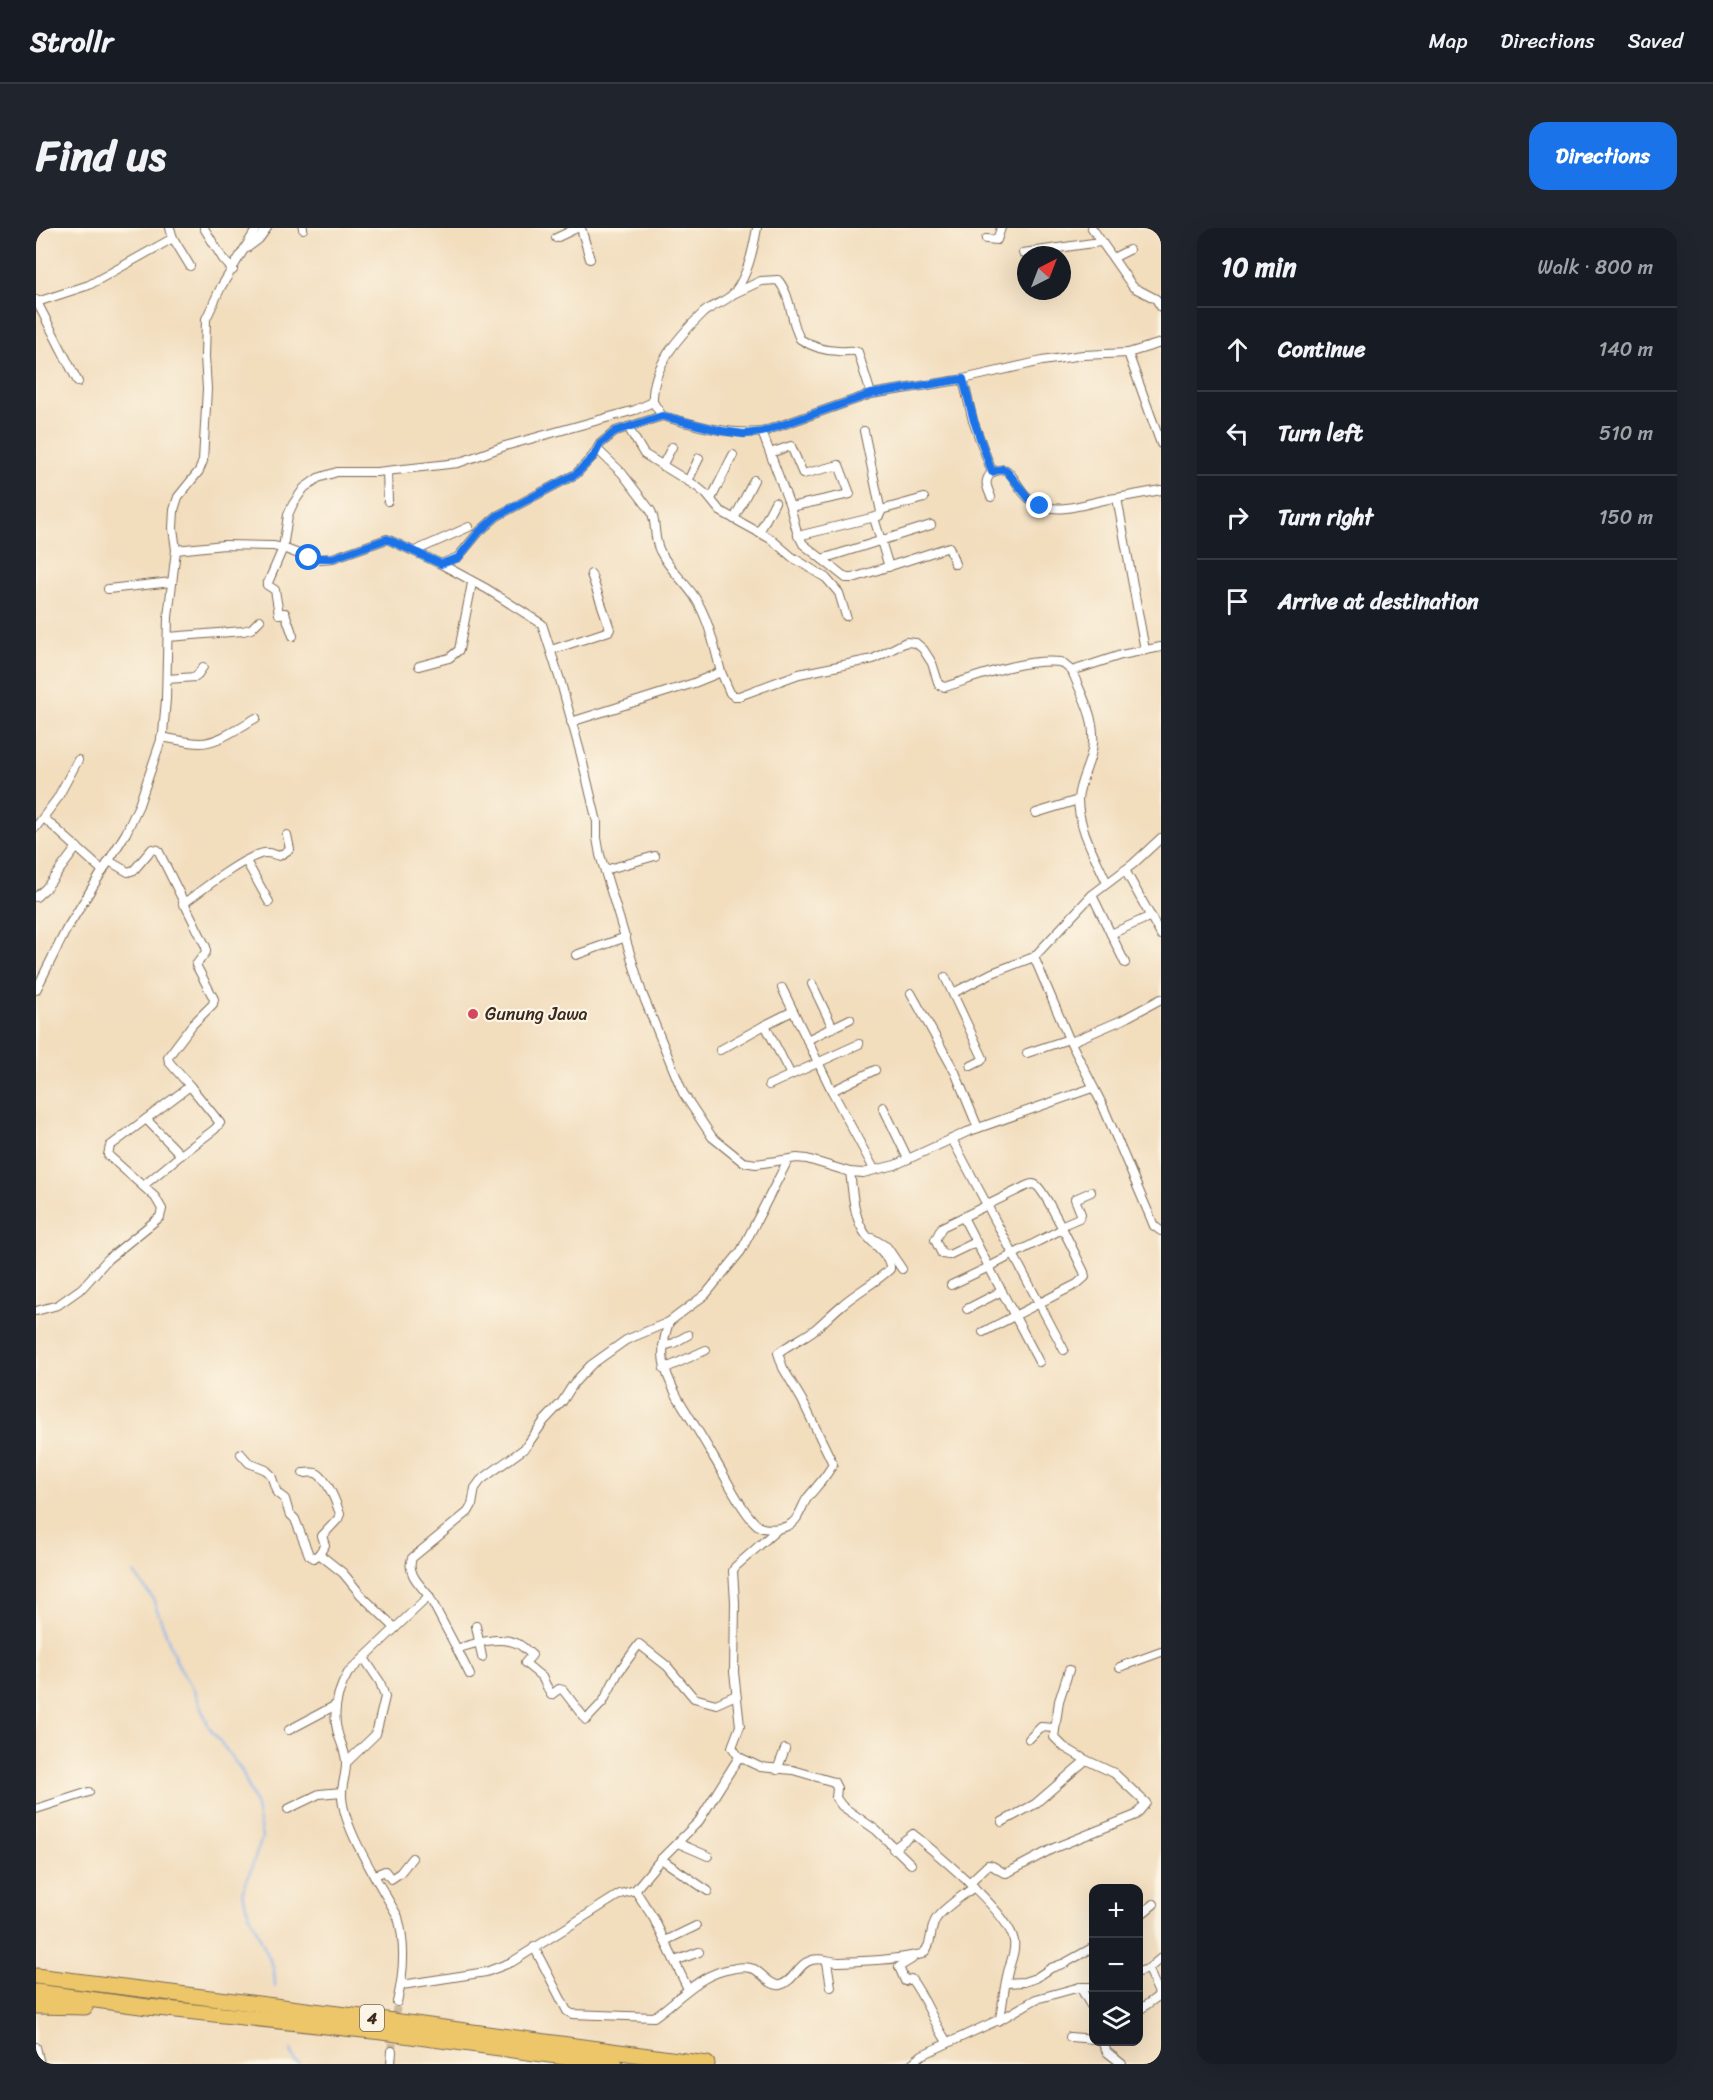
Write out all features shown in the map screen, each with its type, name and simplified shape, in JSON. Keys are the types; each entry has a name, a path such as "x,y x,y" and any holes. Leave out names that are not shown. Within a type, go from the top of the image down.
{"highway":[{"path":"36,1971 78,1981"},
{"name":"4","path":"36,1976 386,2020 708,2064"},
{"name":"4","path":"36,1992 148,2007 382,2032 615,2064"},
{"path":"36,2006 148,2007"}],"street":[{"path":"170,228 173,238 190,266"},
{"path":"204,228 223,259 233,270"},
{"path":"36,990 66,930 126,833 139,805 161,737 176,550 173,528 176,504 178,497 199,471 203,460 207,409 206,319 210,306 257,228"},
{"path":"243,251 267,228"},
{"path":"556,238 579,228 590,258"},
{"path":"733,294 750,260 756,228"},
{"path":"986,239 997,240 1001,228"},
{"path":"1092,228 1133,287 1156,299 1161,307"},
{"path":"78,382 36,301 89,285 173,238"},
{"path":"1071,249 1100,242"},
{"path":"1113,258 1129,250"},
{"path":"662,416 653,402 652,387 656,375 674,345 704,313 733,294 761,281 778,280 788,299 800,339 825,349 858,352 871,394"},
{"path":"441,564 458,558 479,532 497,516 576,474 598,450 600,444 616,431 662,416 722,431 744,434 762,432 871,394 963,379 1042,361 1083,355 1128,353 1161,343"},
{"path":"1128,353 1161,444"},
{"path":"963,379 974,421 992,472"},
{"path":"293,636 285,613 279,614 275,590 267,585 283,548 288,515 298,495 311,483 326,474 337,472 387,471 458,463 505,446 635,410 653,402"},
{"path":"628,427 644,454 688,481 711,499 720,511 771,539 792,557 826,578 839,593 846,616"},
{"path":"798,536 879,516 881,510 864,431"},
{"path":"762,432 790,507 798,536 803,544 846,578 853,578 949,547 956,564"},
{"path":"770,453 791,446 803,474 839,465 850,494 790,507"},
{"path":"662,466 672,447"},
{"path":"598,450 622,473 651,511 658,549 668,565 696,598 712,638 721,672 730,693 734,696 799,674 873,659 906,642 916,643 923,649 932,663 941,687 998,671 1046,661 1061,662 1072,670 1094,726 1093,748 1082,777 1078,800 1083,827 1107,883"},
{"path":"711,499 733,455"},
{"path":"688,481 699,458"},
{"path":"992,497 986,482 987,478 992,472 1002,469 1006,470 1030,500 1040,506 1053,508 1075,507 1161,490"},
{"path":"387,471 388,501"},
{"path":"734,519 754,480"},
{"path":"881,510 924,498"},
{"path":"1117,498 1145,650"},
{"path":"759,533 775,501"},
{"path":"874,518 889,567"},
{"path":"822,559 931,525"},
{"path":"415,551 469,527"},
{"path":"176,550 224,545 283,548 320,560 333,558 387,539 441,564 537,619 545,630 551,650 597,822 597,838 604,870 642,993 683,1093 712,1137 743,1162 756,1164 807,1159 850,1172 863,1173 894,1165 978,1128 1092,1088"},
{"path":"551,650 609,631 591,574"},
{"path":"108,589 172,582"},
{"path":"419,666 449,658 459,650 472,583"},
{"path":"168,637 251,630 260,620"},
{"path":"1072,670 1161,647"},
{"path":"167,679 196,677 203,667"},
{"path":"571,722 694,683 721,672"},
{"path":"161,737 197,743 207,742 217,740 256,718"},
{"path":"36,826 64,788 78,760"},
{"path":"1036,813 1078,800"},
{"path":"44,818 103,871"},
{"path":"183,904 246,861 262,853 279,856 287,853 290,849 287,835"},
{"path":"953,993 992,973 1035,957 1092,895 1161,838"},
{"path":"36,897 46,888 77,848"},
{"path":"109,861 128,872 134,870 152,849 158,850 206,947 206,952 196,965 214,999 213,1004 192,1025 168,1057 220,1123 143,1186"},
{"path":"604,870 655,856"},
{"path":"246,861 269,902"},
{"path":"1125,870 1161,935"},
{"path":"1092,895 1125,963"},
{"path":"1111,934 1151,916"},
{"path":"576,955 626,937"},
{"path":"1035,957 1070,1041 1102,1104 1151,1220 1156,1229 1161,1231"},
{"path":"945,977 982,1058 981,1061 971,1066"},
{"path":"812,984 833,1028"},
{"path":"782,988 832,1091 874,1169"},
{"path":"911,993 955,1072 978,1128"},
{"path":"1027,1053 1070,1041 1122,1020 1161,999"},
{"path":"720,1050 793,1011"},
{"path":"807,1040 850,1019"},
{"path":"765,1025 791,1075"},
{"path":"769,1085 859,1044"},
{"path":"832,1091 875,1070"},
{"path":"36,1311 58,1305 82,1288 108,1259 160,1217 162,1209 155,1197 108,1155 111,1146 190,1086"},
{"path":"883,1107 908,1159"},
{"path":"146,1119 181,1155"},
{"path":"952,1139 1064,1350"},
{"path":"470,1675 429,1596 411,1572 409,1564 412,1558 468,1512 472,1505 475,1488 481,1480 525,1448 544,1421 562,1402 574,1383 591,1365 626,1340 669,1322 706,1294 741,1251 788,1160"},
{"path":"669,1322 662,1358 664,1369 678,1398 734,1493 753,1520 760,1527 788,1526 794,1521 802,1505 820,1481 828,1475 833,1464 802,1400 783,1368 778,1353 813,1330 890,1269 889,1261 865,1234 856,1218 850,1172"},
{"path":"976,1242 949,1255 942,1254 935,1240 942,1227 1033,1184 1042,1192 1085,1277 1077,1284 983,1332"},
{"path":"951,1285 1062,1229 1065,1224 1081,1216 1075,1199 1091,1192"},
{"path":"963,1217 1039,1362"},
{"path":"865,1234 887,1246 903,1269"},
{"path":"968,1309 1002,1291"},
{"path":"663,1346 688,1335"},
{"path":"664,1369 706,1350"},
{"path":"242,1454 245,1460 266,1470 271,1475 277,1494 285,1499 309,1555 314,1558 325,1545 322,1536 340,1514 319,1474 303,1473"},
{"path":"780,1528 733,1571 734,1672 740,1726 732,1747 739,1757 760,1767 793,1770 834,1782 837,1788 836,1798 842,1806 876,1830 911,1864"},
{"path":"319,1554 343,1573 361,1595 395,1628"},
{"path":"397,2002 402,1985 404,1952 400,1925 398,1917 360,1850 347,1821 342,1792 346,1763 338,1731 336,1705 341,1685 348,1673 429,1596"},
{"path":"476,1626 482,1657"},
{"path":"458,1649 480,1642 516,1642 532,1655 525,1663 542,1677 551,1695 559,1689 563,1690 585,1720 603,1702 618,1673 639,1644 667,1666 694,1698 716,1704 736,1695"},
{"path":"1119,1667 1161,1652"},
{"path":"346,1763 376,1734 385,1697 380,1682 363,1658"},
{"path":"534,1947 564,2007 572,2013 654,2017 702,1978 716,1971 739,1967 753,1969 774,1985 779,1986 791,1980 804,1964 812,1960 820,1959 827,1962 878,1960 914,1955 926,1950 935,1920 988,1865 1007,1873 1054,1848 1136,1815 1146,1803 1114,1773 1064,1747 1054,1737 1059,1701 1069,1670"},
{"path":"289,1730 336,1705"},
{"path":"1029,1739 1041,1728 1054,1728"},
{"path":"777,1770 785,1749"},
{"path":"402,1985 486,1972 512,1962 621,1894 634,1890 699,1821 739,1757"},
{"path":"1002,1822 1035,1804 1086,1760"},
{"path":"36,1809 89,1792"},
{"path":"288,1809 319,1794 342,1792"},
{"path":"893,1849 913,1834 971,1885 993,1908 1011,1933 1014,1952 1001,2014 996,2021"},
{"path":"678,1843 708,1856"},
{"path":"375,1875 384,1871 391,1878 400,1873 412,1858"},
{"path":"661,1859 708,1891"},
{"path":"634,1890 665,1941 688,1989"},
{"path":"1143,1913 1154,1904"},
{"path":"665,1941 696,1926"},
{"path":"1006,1983 1024,1982 1036,1978 1089,1950"},
{"path":"675,1961 699,1952"},
{"path":"914,1955 912,1959 899,1967 905,1981 911,1979 921,1991 937,2029 948,2043"},
{"path":"1143,1970 1161,1958"},
{"path":"827,1962 831,1987"},
{"path":"1143,2007 1160,1993 1148,1969"},
{"path":"910,2064 922,2055 996,2021 1036,1999 1080,1987 1089,1987"},
{"path":"1080,1987 1089,2002"},
{"path":"1070,2037 1089,2039"},
{"path":"1104,2046 1107,2052 1122,2064"},
{"path":"36,2047 40,2064"},
{"path":"391,2064 392,2051"}],"waterway":[{"path":"134,1573 153,1599 175,1658 194,1690 209,1727 242,1771 255,1803 262,1838 243,1891 246,1906 274,1969 275,1987"},
{"path":"291,2050 295,2061 299,2064"}],"tunnel":[{"path":"392,2051 397,2002"}],"place":[{"name":"Gunung Jawa","path":"473,1014"}],"route":[{"path":"309,558 320,560 333,558 387,539 441,564 458,558 479,532 497,516 576,474 594,456 600,444 616,431 662,416 722,431 744,434 762,432 871,394 963,379 966,396 992,472 1006,470 1019,489 1040,506"}]}
